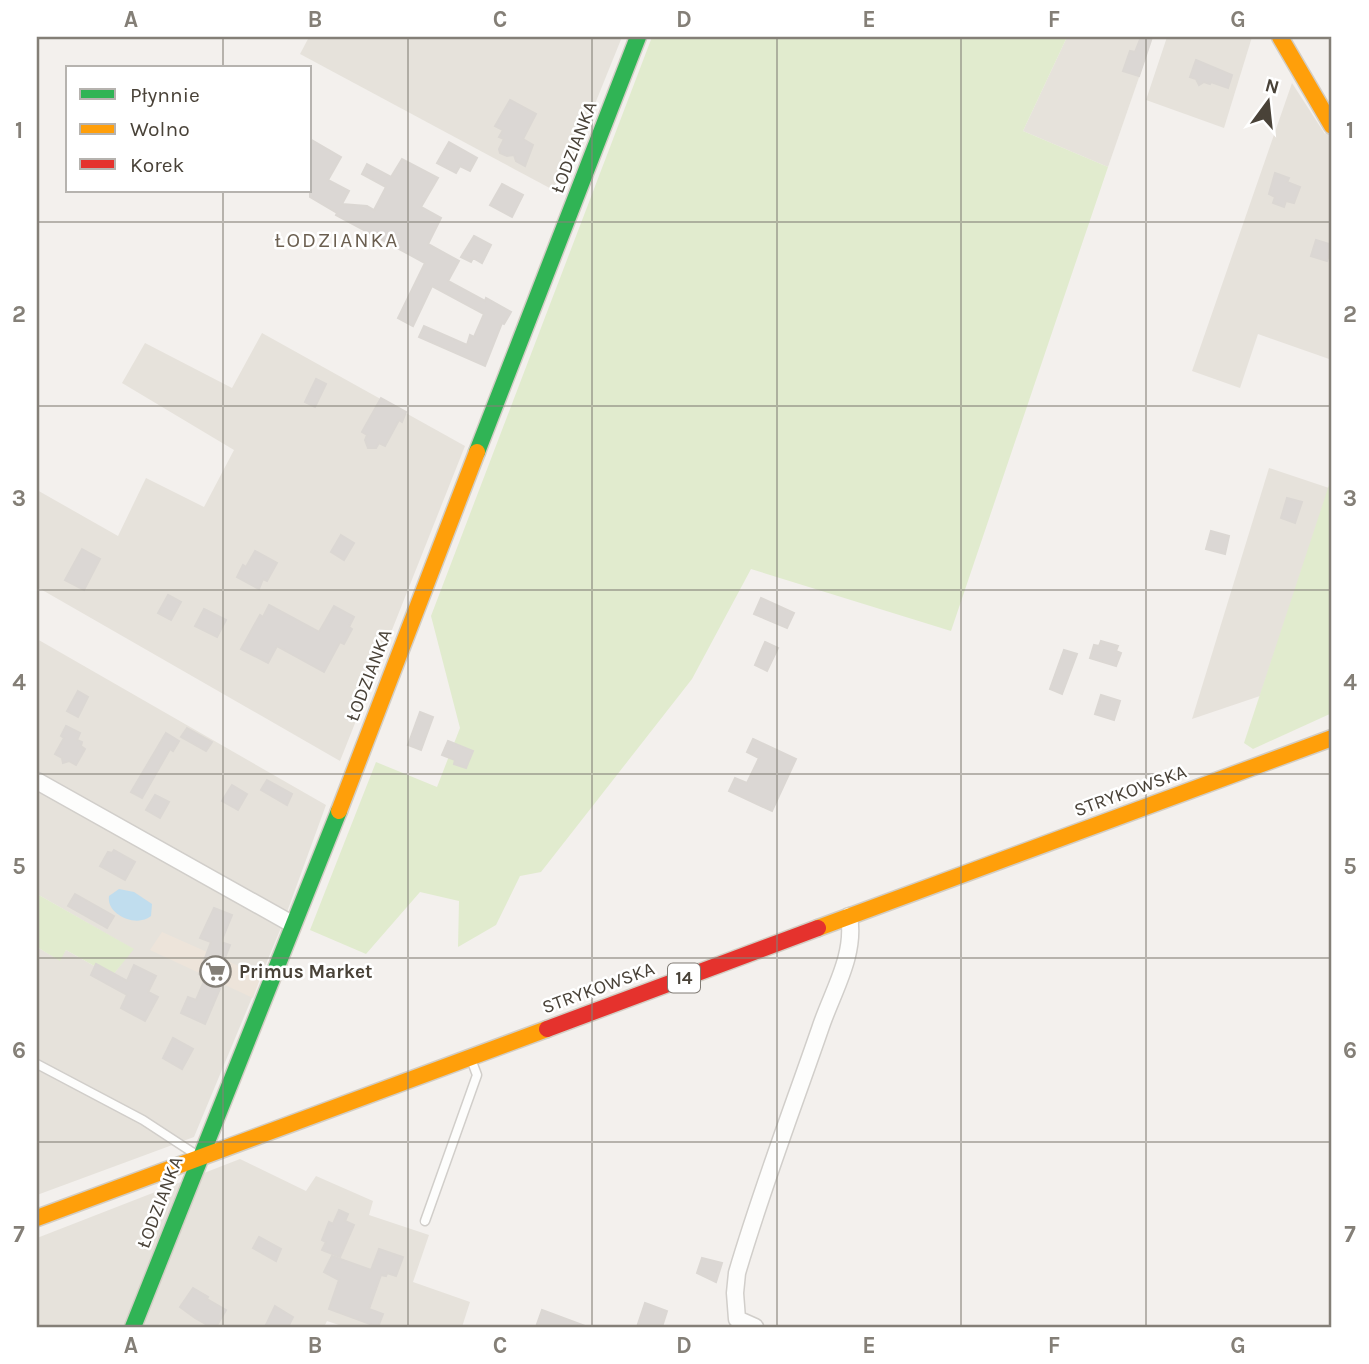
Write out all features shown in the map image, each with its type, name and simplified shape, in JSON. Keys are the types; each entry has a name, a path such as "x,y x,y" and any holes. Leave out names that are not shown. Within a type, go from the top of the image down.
{"street":[{"name":"ŁODZIANKA","path":"133,1327 348,787 638,37"},
{"path":"1280,37 1332,126"},
{"name":"STRYKOWSKA","path":"37,1218 1332,738"},
{"path":"37,781 292,924"},
{"path":"755,1327 737,1319 737,1273 825,1013 849,955 852,942 849,916"}],"lane":[{"path":"425,1221 477,1075 470,1057"},
{"path":"37,1064 143,1120 199,1157"}],"shaded area":[{"path":"309,37 622,37 559,193 300,54"},
{"path":"1067,37 1153,37 1108,167 1023,131"},
{"path":"1167,37 1252,37 1224,128 1146,100"},
{"path":"1292,83 1325,134 1327,131 1332,139 1332,360 1258,334 1240,388 1192,371"},
{"path":"262,333 465,446 340,761 37,587 37,490 118,536 146,478 204,507 234,450 122,383 145,343 232,388"},
{"path":"1269,468 1329,488 1260,696 1192,719"},
{"path":"37,639 326,805 283,923 194,1137 37,1195 37,947 59,960 66,950 112,976 133,949 37,894"},
{"path":"162,932 261,976 253,998 150,950"},
{"path":"240,1159 306,1191 316,1176 373,1201 369,1215 429,1235 413,1282 470,1302 462,1327 345,1327 327,1321 324,1327 37,1327 37,1238"}],"green space":[{"path":"652,37 1067,37 1023,131 1108,167 951,631 751,569 692,679 541,872 520,876 496,925 458,947 459,901 420,892 366,954 310,930 376,762 437,787 460,728 431,616"},
{"path":"1332,476 1332,713 1253,749 1244,743"},
{"path":"37,894 134,949 112,976 66,950 60,961 37,947"}],"water":[{"path":"119,889 134,892 152,904 151,916 138,921 117,914 109,903 109,896"}],"building":[{"path":"1141,37 1152,37 1139,76 1123,71 1130,51 1135,52"},
{"path":"1196,60 1232,75 1228,88 1211,82 1199,85 1196,79 1190,77"},
{"path":"510,100 536,114 523,139 533,145 525,166 516,161 514,155 507,156 500,153 499,149 504,139 499,137 503,130 495,126"},
{"path":"312,140 341,157 328,180 349,191 342,204 367,206 374,210 386,187 362,174 367,164 391,177 402,159 438,178 421,207 441,218 428,244 459,261 448,281 511,312 504,324 502,323 485,366 419,337 424,326 467,345 470,335 474,337 484,314 432,286 413,326 398,318 425,263 336,215 337,213 310,197"},
{"path":"449,142 477,158 470,171 460,166 456,173 437,163"},
{"path":"1275,173 1289,178 1287,182 1300,187 1294,203 1286,201 1284,207 1273,203 1275,197 1269,194"},
{"path":"502,184 523,195 512,217 490,205"},
{"path":"474,236 491,245 482,263 473,258 471,262 461,257"},
{"path":"1316,240 1332,245 1327,261 1311,256"},
{"path":"316,379 326,384 315,407 305,402"},
{"path":"381,398 406,412 385,446 379,443 376,448 368,448 365,440 367,435 362,432"},
{"path":"1287,498 1302,502 1295,523 1281,518"},
{"path":"1211,531 1229,536 1225,554 1206,549"},
{"path":"341,535 354,543 344,560 331,552"},
{"path":"82,549 100,559 84,590 65,580"},
{"path":"255,551 277,563 267,581 263,579 259,589 237,577"},
{"path":"168,595 181,602 171,620 158,613"},
{"path":"761,598 794,613 787,628 754,614"},
{"path":"269,605 319,632 334,606 354,617 349,627 352,629 344,644 340,642 324,672 277,646 268,663 241,649 260,615 263,617"},
{"path":"204,609 226,620 217,637 195,626"},
{"path":"1101,641 1118,646 1116,651 1121,653 1116,666 1090,658 1094,645 1099,646"},
{"path":"765,642 778,648 767,671 755,665"},
{"path":"1064,650 1077,654 1062,694 1050,689"},
{"path":"78,691 88,697 78,717 67,711"},
{"path":"1101,695 1120,701 1114,720 1095,714"},
{"path":"420,712 433,717 421,750 408,745"},
{"path":"66,726 80,733 77,740 82,742 81,746 85,749 76,765 69,761 63,763 62,758 55,754 64,738 61,736"},
{"path":"187,728 212,742 206,751 181,737"},
{"path":"166,733 179,741 173,751 170,749 142,798 131,792"},
{"path":"753,739 796,759 772,811 729,791 735,778 747,783 759,758 747,752"},
{"path":"448,741 473,751 466,768 454,764 455,760 442,755"},
{"path":"267,780 292,794 287,805 261,790"},
{"path":"232,785 247,794 238,810 222,801"},
{"path":"155,795 169,802 160,818 146,810"},
{"path":"114,850 135,862 125,880 100,866 108,852 112,853"},
{"path":"75,894 114,916 107,928 68,906"},
{"path":"214,908 232,915 221,942 230,945 223,963 230,965 205,1024 181,1013 188,997 196,1000 206,977 199,974 211,942 200,938"},
{"path":"96,964 127,981 134,965 156,976 148,992 158,997 145,1021 121,1008 127,995 91,975"},
{"path":"173,1038 193,1049 182,1069 163,1058"},
{"path":"339,1210 348,1214 345,1221 354,1225 340,1257 322,1250 326,1242 322,1240 329,1222 333,1224"},
{"path":"259,1237 281,1249 276,1261 253,1248"},
{"path":"379,1249 403,1257 396,1276 387,1273 386,1276 381,1275 369,1309 383,1314 378,1327 329,1309 339,1280 324,1272 332,1256 371,1270"},
{"path":"702,1258 722,1263 716,1282 697,1273"},
{"path":"193,1288 226,1310 216,1327 211,1327 180,1307"},
{"path":"645,1303 667,1311 662,1327 637,1327"},
{"path":"275,1306 293,1317 288,1327 265,1327"},
{"path":"542,1310 585,1326 585,1327 536,1327"}],"traffic: fast":[{"path":"477,452 638,37"},
{"path":"133,1327 339,811"}],"traffic: slow":[{"path":"1280,37 1332,126"},
{"path":"339,811 477,452"},
{"path":"818,928 1332,738"},
{"path":"37,1218 547,1029"}],"traffic: jam":[{"path":"547,1029 818,928"}],"place":[{"name":"Primus Market","path":"216,971"}],"district":[{"name":"ŁODZIANKA","path":"337,240"}]}
